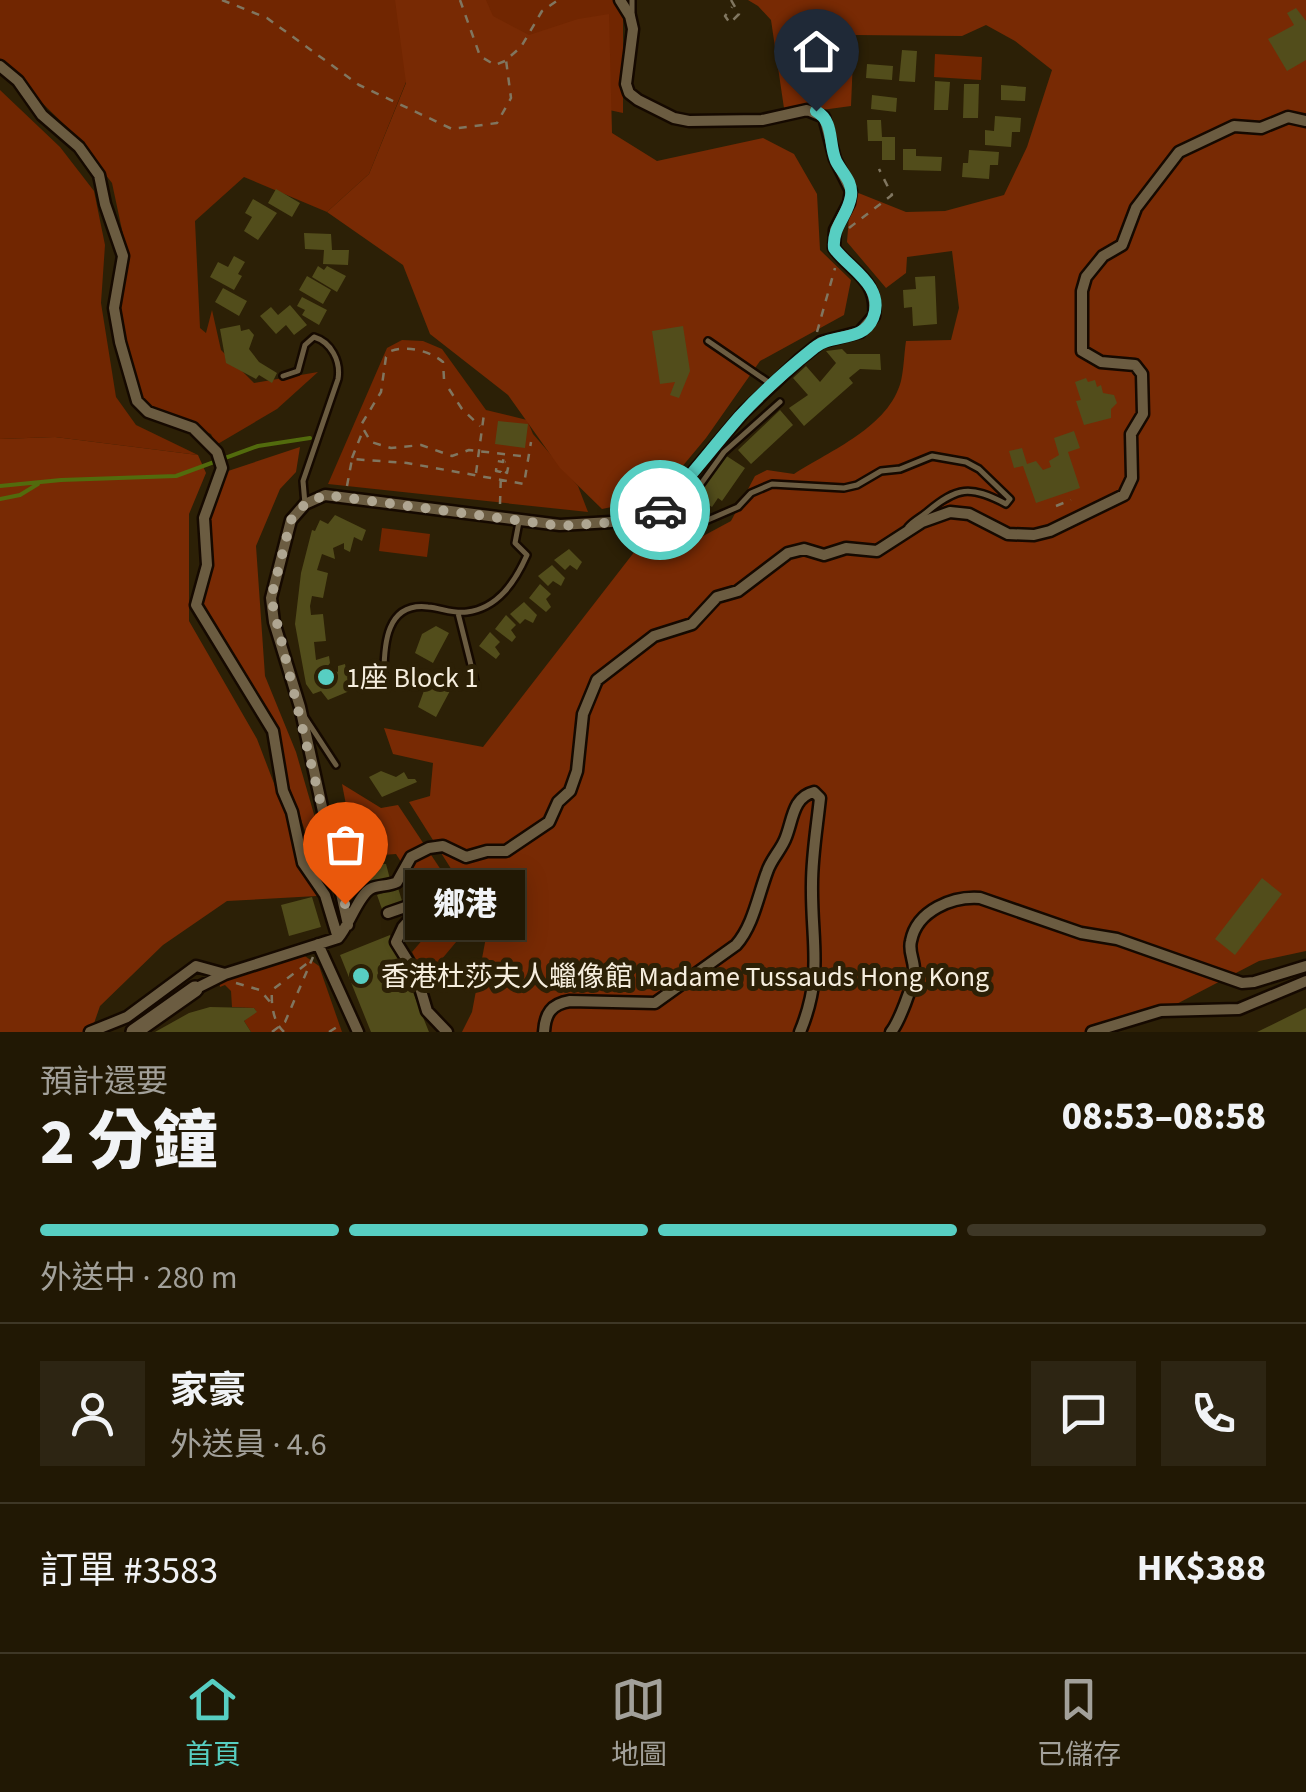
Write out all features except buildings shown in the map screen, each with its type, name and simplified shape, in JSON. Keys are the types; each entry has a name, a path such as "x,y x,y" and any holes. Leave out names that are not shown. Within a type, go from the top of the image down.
{"main road":[{"path":"134,1032 195,989"}],"street":[{"path":"348,926 300,707 274,622 271,598 291,520 305,504 325,495 560,526 630,522 654,516 744,412 820,342 854,336 870,324 875,312 860,272 834,248 835,230 852,191 835,159 822,114 812,110 756,120 699,122 667,115 633,97 626,78 633,29 620,0"},
{"path":"0,66 18,81 55,128 79,147 99,175 123,259 114,308 137,401 148,412 190,426 212,446 222,468 204,518 207,565 196,605 273,731 283,792 292,812 302,862 325,895 338,938"},
{"path":"195,989 338,938 364,893 396,884 416,853 438,846 468,858 487,851 506,851 549,822 558,802 570,791 578,769 582,717 592,688 632,650 656,634 690,625 718,597 738,591 792,550 823,555 846,548 877,551 941,514 953,512 976,517 1008,534 1034,534 1126,494 1132,473 1131,434 1143,414 1143,376 1134,365 1101,362 1082,351 1085,280 1103,256 1122,245 1136,208 1179,152 1234,126 1258,129 1288,117 1306,121"},
{"path":"544,1032 548,1012 560,1003 655,1003 736,946 760,897 768,869 787,836 798,803 814,792 820,798 812,884 816,970 813,997 800,1032"},
{"path":"388,913 410,906 429,885 436,884 435,891 398,934 396,942 418,977 427,1010 448,1032"},
{"path":"891,1032 898,1023 913,979 910,944 915,930 928,913 964,898 980,898 1080,933 1117,939 1242,983 1306,966"},
{"path":"318,944 358,1032"},
{"path":"90,1032 127,1017 196,966 220,977"},
{"path":"1092,1032 1160,1011 1240,1009 1306,982"}],"lane":[{"path":"632,0 633,29"},
{"path":"283,376 298,371 304,347 314,337 330,348 340,366 304,481 305,504"},
{"path":"708,340 773,386"},
{"path":"668,500 687,503 724,452 780,402"},
{"path":"630,522 644,542 652,547 662,545 680,532 738,508 762,487 772,484 844,488 881,471 900,469 932,456 979,468 1010,499 1006,504 979,492 956,491 912,522 910,530"},
{"path":"384,674 384,639 390,624 401,613 424,606 458,612 488,605 505,592 527,555 514,543 519,519"},
{"path":"458,612 475,680"},
{"path":"300,707 336,766"}],"path":[{"path":"222,0 267,18 359,85 452,129 497,123 511,98 506,60"},
{"path":"460,0 480,56 495,65 521,46 542,11 558,0"},
{"path":"732,0 732,7"},
{"path":"846,231 892,195 879,168"},
{"path":"823,317 834,279"},
{"path":"346,498 352,459 364,417 380,392 386,357 391,351 414,350 439,358 444,379"},
{"path":"450,389 462,409 482,428"},
{"path":"476,474 484,414"},
{"path":"362,432 377,445 391,448 421,445 452,456 479,450 528,457"},
{"path":"352,459 406,463 524,484 531,442"},
{"path":"500,516 502,472 496,471 497,461 503,462 504,454"},
{"path":"1056,506 1071,500"},
{"path":"272,1032 279,1027 285,1022 310,962 272,990 271,1002 279,1027 284,1032"},
{"path":"220,977 260,990 271,1002"},
{"path":"328,1032 351,1018"}],"shaded area":[{"path":"0,0 613,0 623,11 623,113 484,83 406,82 369,174 327,212 244,177 195,221 200,328 206,333 212,310 221,350 254,383 318,372 277,409 216,445 211,434 149,409 135,389 120,302 125,244 112,183 74,134 0,62"},
{"path":"395,0 486,0 493,16 529,35 578,19 609,14 612,133 657,161 763,138 794,154 817,194 820,250 851,280 844,315 760,361 706,438 656,498 602,509 560,468 508,395 430,334 403,265 327,212 369,174 406,83"},
{"path":"748,0 1306,0 1306,951 1259,961 1165,1010 1111,1032 462,1032 472,1012 495,889 460,883 409,802 430,796 433,763 393,754 384,728 483,747 635,551 662,553 679,549 731,521 755,476 767,470 794,474 872,424 884,412 901,381 906,341 951,340 959,308 952,251 907,257 906,273 886,288 847,242 851,190 906,212 945,211 1004,195 1027,147 1052,70 1015,41 986,25 962,36 854,35 851,106 785,115 771,20"},
{"path":"935,54 982,57 981,80 934,77"},
{"path":"0,90 60,147 94,191 105,245 101,303 116,397 136,425 198,455 55,437 0,439"},
{"path":"402,340 423,341 442,349 486,410 527,420 533,434 578,486 588,512 328,484 387,348"},
{"path":"55,437 198,455 206,473 189,514 189,621 257,739 317,896 227,901 163,945 100,1006 91,1032 0,1032 0,439"},
{"path":"300,447 296,472 280,489 256,546 265,676 296,752 333,880 309,842 270,733 203,617 203,518 225,472"},
{"path":"382,528 430,534 427,557 379,551"},
{"path":"342,784 381,808 398,805 449,882 415,884 396,854 356,857"},
{"path":"455,902 477,917 426,978 412,952"},
{"path":"302,954 319,966 342,1032 251,1032 244,1021 256,1011 232,1007 231,991 225,985 220,987 219,980"}],"waterway":[{"path":"0,486 176,476 258,446 310,438"},
{"path":"0,499 20,495 38,484"}],"way so far":[{"path":"345,904 271,598 296,510 325,495 560,526 646,520 660,510"}],"place":[{"name":"1座 Block 1","path":"326,677"},
{"name":"鄉港","path":"345,904"},
{"name":"香港杜莎夫人蠟像館 Madame Tussauds Hong Kong","path":"361,976"}],"route":[{"path":"660,510 744,412 800,359 820,342 854,336 874,316 874,300 866,280 834,248 835,230 852,194 846,174 835,159 828,125 816,111"}]}
